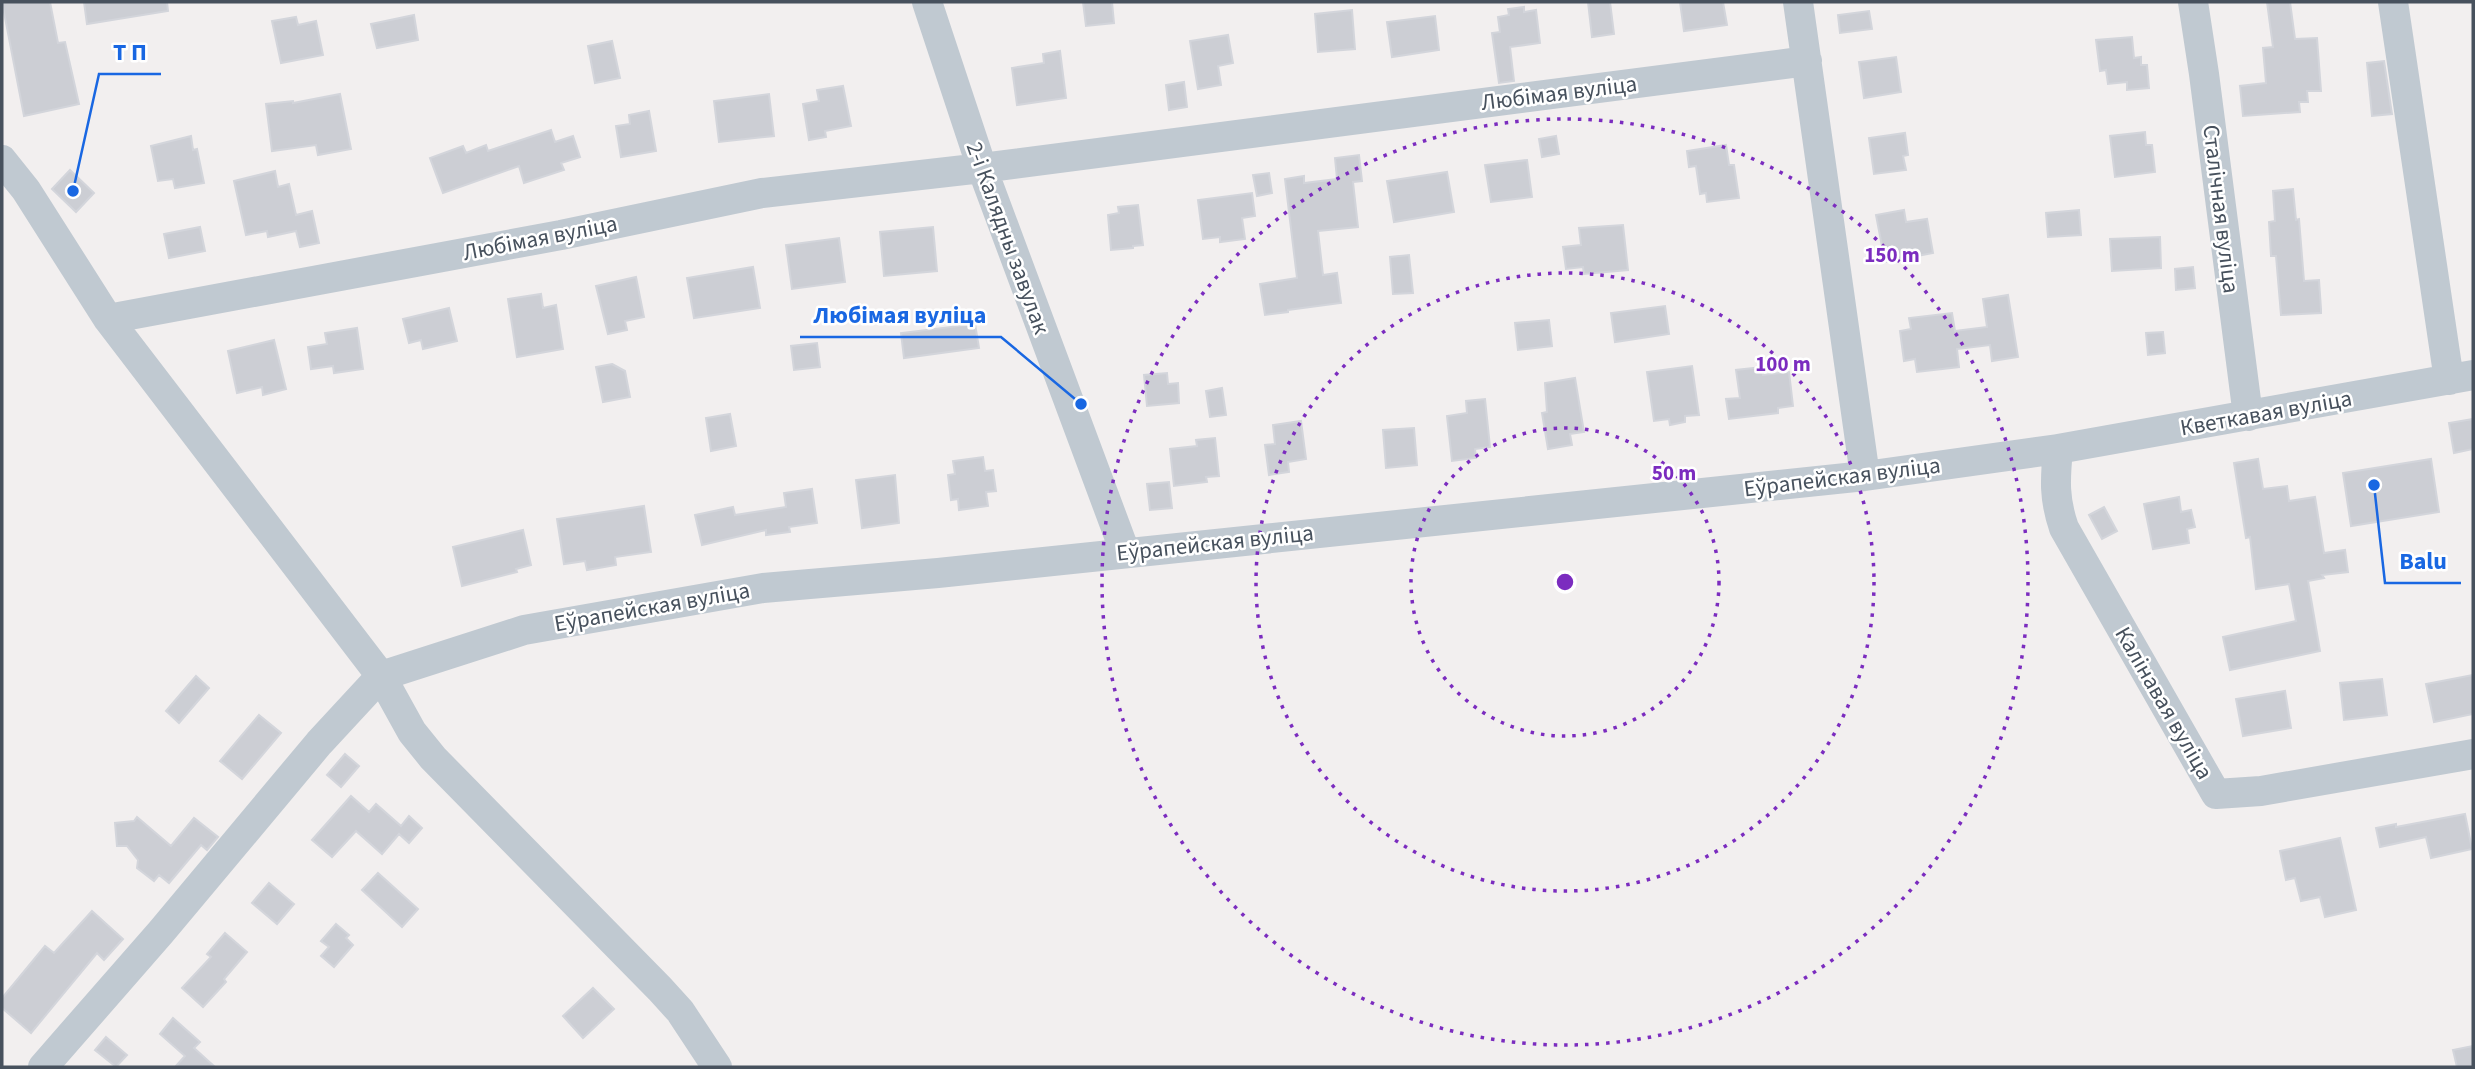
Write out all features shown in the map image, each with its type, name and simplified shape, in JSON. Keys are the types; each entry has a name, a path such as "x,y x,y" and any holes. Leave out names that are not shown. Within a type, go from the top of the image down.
{"street":[{"name":"2-і Калядны завулак","path":"927,2 982,168 1125,552"},
{"path":"1798,2 1865,476"},
{"name":"Сталічная вуліца","path":"2193,2 2248,416"},
{"path":"2393,2 2461,378"},
{"name":"Любімая вуліца","path":"108,319 547,238 762,193 982,168 1807,61"},
{"path":"2,160 26,190 108,319 381,676 412,732 433,758 660,989 680,1011 717,1067"},
{"name":"Кветкавая вуліца","path":"2058,449 2461,378"},
{"name":"Еўрапейская вуліца","path":"381,676 524,630 763,588 938,573 1865,476 2058,449"},
{"name":"Калінавая вуліца","path":"2058,449 2056,506 2064,528 2216,794 2261,791 2473,754"},
{"path":"43,1067 161,932 319,743 381,676"}],"building":[{"path":"2,2 50,2 58,43 65,42 79,104 24,116"},
{"path":"84,2 167,2 168,11 87,24"},
{"path":"1083,2 1112,2 1114,23 1086,26"},
{"path":"1588,2 1610,2 1614,34 1592,37"},
{"path":"1680,2 1723,2 1727,25 1684,31"},
{"path":"2267,2 2290,2 2295,39 2317,38 2321,91 2307,91 2308,102 2299,102 2300,112 2243,116 2240,86 2266,83 2263,48 2273,47"},
{"path":"1524,7 1524,12 1536,10 1540,43 1510,47 1514,81 1499,83 1492,33 1500,32 1498,17 1509,15 1508,9"},
{"path":"1352,10 1355,49 1318,52 1315,14"},
{"path":"1869,11 1872,29 1840,33 1838,15"},
{"path":"414,15 418,40 377,48 371,24"},
{"path":"1435,16 1439,50 1392,57 1387,22"},
{"path":"296,17 298,25 316,21 323,55 281,63 272,21"},
{"path":"1228,35 1233,63 1218,66 1221,85 1198,89 1190,41"},
{"path":"2132,37 2134,58 2141,57 2141,65 2147,65 2149,88 2127,90 2127,82 2108,84 2106,70 2100,71 2096,40"},
{"path":"612,41 620,78 595,83 588,46"},
{"path":"1060,51 1066,98 1017,105 1012,68 1044,63 1043,54"},
{"path":"1896,57 1901,92 1864,98 1859,62"},
{"path":"2384,61 2392,114 2372,116 2367,63"},
{"path":"1184,82 1187,107 1169,110 1166,85"},
{"path":"843,86 851,126 825,131 826,137 809,140 803,104 819,101 817,90"},
{"path":"340,94 351,149 318,155 316,145 272,151 266,104 293,103"},
{"path":"769,94 774,136 719,142 714,101"},
{"path":"649,111 656,151 621,157 616,126 630,124 629,115"},
{"path":"551,130 555,142 573,136 580,157 561,163 564,170 524,183 519,166 443,193 430,158 463,146 466,153 486,145 488,151"},
{"path":"2145,132 2146,145 2152,145 2155,172 2115,177 2110,136"},
{"path":"1905,133 1908,155 1903,156 1906,170 1874,174 1869,138"},
{"path":"191,136 193,150 197,149 204,183 175,188 173,179 158,181 151,146"},
{"path":"1556,136 1559,154 1542,157 1539,139"},
{"path":"1726,145 1729,165 1734,165 1739,198 1707,202 1706,193 1700,194 1696,166 1689,167 1687,151"},
{"path":"1359,155 1362,181 1353,182 1358,227 1318,231 1323,275 1337,273 1341,303 1265,315 1260,284 1297,278 1285,179 1304,176 1304,183 1337,179 1335,158"},
{"path":"1527,160 1532,197 1491,202 1485,165"},
{"path":"70,170 94,193 76,212 52,189"},
{"path":"275,171 278,187 289,184 296,215 312,211 319,243 300,247 296,231 268,237 267,231 246,235 234,181"},
{"path":"1447,172 1454,212 1394,222 1387,181"},
{"path":"1269,173 1272,193 1257,196 1253,175"},
{"path":"2293,189 2296,220 2299,219 2304,281 2319,280 2321,313 2281,315 2276,256 2271,256 2269,222 2275,221 2273,191"},
{"path":"1252,193 1255,216 1242,218 1245,239 1220,242 1220,237 1203,239 1198,200"},
{"path":"1138,205 1143,245 1111,250 1108,215 1119,213 1118,207"},
{"path":"1904,210 1906,222 1927,219 1933,253 1885,262 1876,215"},
{"path":"2079,210 2081,235 2048,237 2046,213"},
{"path":"1623,225 1628,270 1584,274 1583,267 1566,269 1563,247 1581,245 1579,228"},
{"path":"200,227 205,251 169,258 164,234"},
{"path":"933,227 937,271 884,276 880,232"},
{"path":"2160,237 2161,268 2112,271 2110,239"},
{"path":"839,238 845,282 792,289 786,245"},
{"path":"1409,255 1413,293 1393,294 1390,257"},
{"path":"753,267 760,308 694,318 687,278"},
{"path":"2193,267 2195,288 2176,290 2175,269"},
{"path":"636,277 644,317 625,321 627,330 608,334 596,286"},
{"path":"541,294 543,308 556,305 563,349 517,357 508,299"},
{"path":"2008,295 2018,357 1992,361 1990,345 1957,349 1959,367 1917,372 1915,359 1904,361 1900,331 1911,329 1909,318 1952,313 1955,331 1987,327 1983,299"},
{"path":"1665,306 1669,334 1615,342 1611,313"},
{"path":"449,308 457,341 423,349 421,340 409,343 403,319"},
{"path":"1549,320 1552,346 1518,350 1515,323"},
{"path":"975,324 979,348 904,358 901,333"},
{"path":"357,328 363,369 334,373 333,366 311,369 308,347 327,344 325,333"},
{"path":"2163,332 2165,353 2148,355 2146,333"},
{"path":"274,340 286,389 263,395 262,387 237,393 228,351"},
{"path":"817,343 820,367 794,370 791,346"},
{"path":"612,364 625,371 630,397 603,402 596,367"},
{"path":"1692,366 1699,415 1685,416 1685,422 1670,425 1669,419 1654,421 1647,372"},
{"path":"1762,367 1763,375 1789,372 1793,406 1778,408 1778,413 1729,419 1726,399 1740,398 1736,370"},
{"path":"1167,373 1168,384 1178,383 1179,403 1147,406 1144,375"},
{"path":"1575,378 1584,432 1570,434 1572,445 1548,449 1542,413 1547,412 1545,383"},
{"path":"1222,388 1226,415 1210,417 1206,391"},
{"path":"1485,399 1490,447 1475,449 1476,458 1452,461 1447,416 1467,413 1466,401"},
{"path":"730,414 736,446 711,451 706,418"},
{"path":"2473,419 2473,449 2454,453 2449,423"},
{"path":"1301,421 1306,459 1288,462 1289,472 1269,475 1265,445 1275,444 1273,425"},
{"path":"1414,428 1417,465 1386,468 1383,430"},
{"path":"1215,438 1219,476 1206,477 1207,482 1174,486 1170,449 1197,446 1196,440"},
{"path":"983,457 985,471 993,470 996,491 986,492 988,506 959,510 958,499 951,500 948,475 955,474 953,461"},
{"path":"2258,459 2263,489 2287,486 2289,501 2315,497 2324,553 2345,550 2348,572 2322,575 2324,578 2308,581 2320,651 2230,670 2223,637 2296,621 2289,584 2256,589 2250,537 2246,538 2234,463"},
{"path":"2431,459 2439,512 2351,526 2343,473"},
{"path":"895,475 899,523 862,528 856,480"},
{"path":"1169,482 1172,508 1150,510 1147,484"},
{"path":"812,489 817,523 789,527 790,532 766,535 766,530 702,545 695,515 733,507 735,515 786,507 784,493"},
{"path":"2179,497 2181,512 2191,510 2195,527 2187,529 2189,543 2153,549 2144,504"},
{"path":"644,506 651,552 615,557 616,565 587,570 585,561 564,564 557,519"},
{"path":"2104,507 2117,531 2102,539 2089,515"},
{"path":"523,530 531,565 516,569 517,572 462,586 453,547"},
{"path":"2473,675 2473,714 2434,722 2426,684"},
{"path":"196,676 209,688 179,723 166,711"},
{"path":"2382,679 2387,715 2344,720 2340,683"},
{"path":"2285,691 2291,728 2243,736 2236,699"},
{"path":"259,715 281,733 242,779 220,761"},
{"path":"345,754 359,766 341,787 327,775"},
{"path":"351,796 369,812 376,804 401,826 409,816 422,828 409,843 399,834 382,854 356,831 332,857 312,840"},
{"path":"2465,814 2472,849 2431,858 2426,837 2380,847 2376,828 2396,824 2396,827"},
{"path":"137,817 171,846 194,818 218,837 207,850 201,845 169,883 159,875 154,881 137,868 138,860 127,846 117,846 115,823 134,821"},
{"path":"2340,838 2356,910 2325,917 2320,897 2301,901 2295,878 2286,880 2280,851"},
{"path":"378,873 418,909 402,927 362,890"},
{"path":"269,883 294,904 277,924 252,903"},
{"path":"92,911 123,939 104,960 97,953 31,1033 2,1008 2,998 45,946 54,953"},
{"path":"336,924 349,935 346,938 353,945 334,967 321,956 329,947 321,941"},
{"path":"225,933 247,952 224,979 226,982 203,1007 182,988 211,957 207,954"},
{"path":"593,988 614,1009 583,1038 563,1016"},
{"path":"173,1018 200,1042 194,1048 215,1067 175,1067 185,1056 160,1034"},
{"path":"106,1037 127,1055 116,1067 95,1050"},
{"path":"2473,1046 2473,1067 2457,1067 2453,1050"}],"place":[{"name":"Т П","path":"73,191"},
{"name":"Любімая вуліца","path":"1081,404"},
{"name":"Balu","path":"2374,485"}]}
